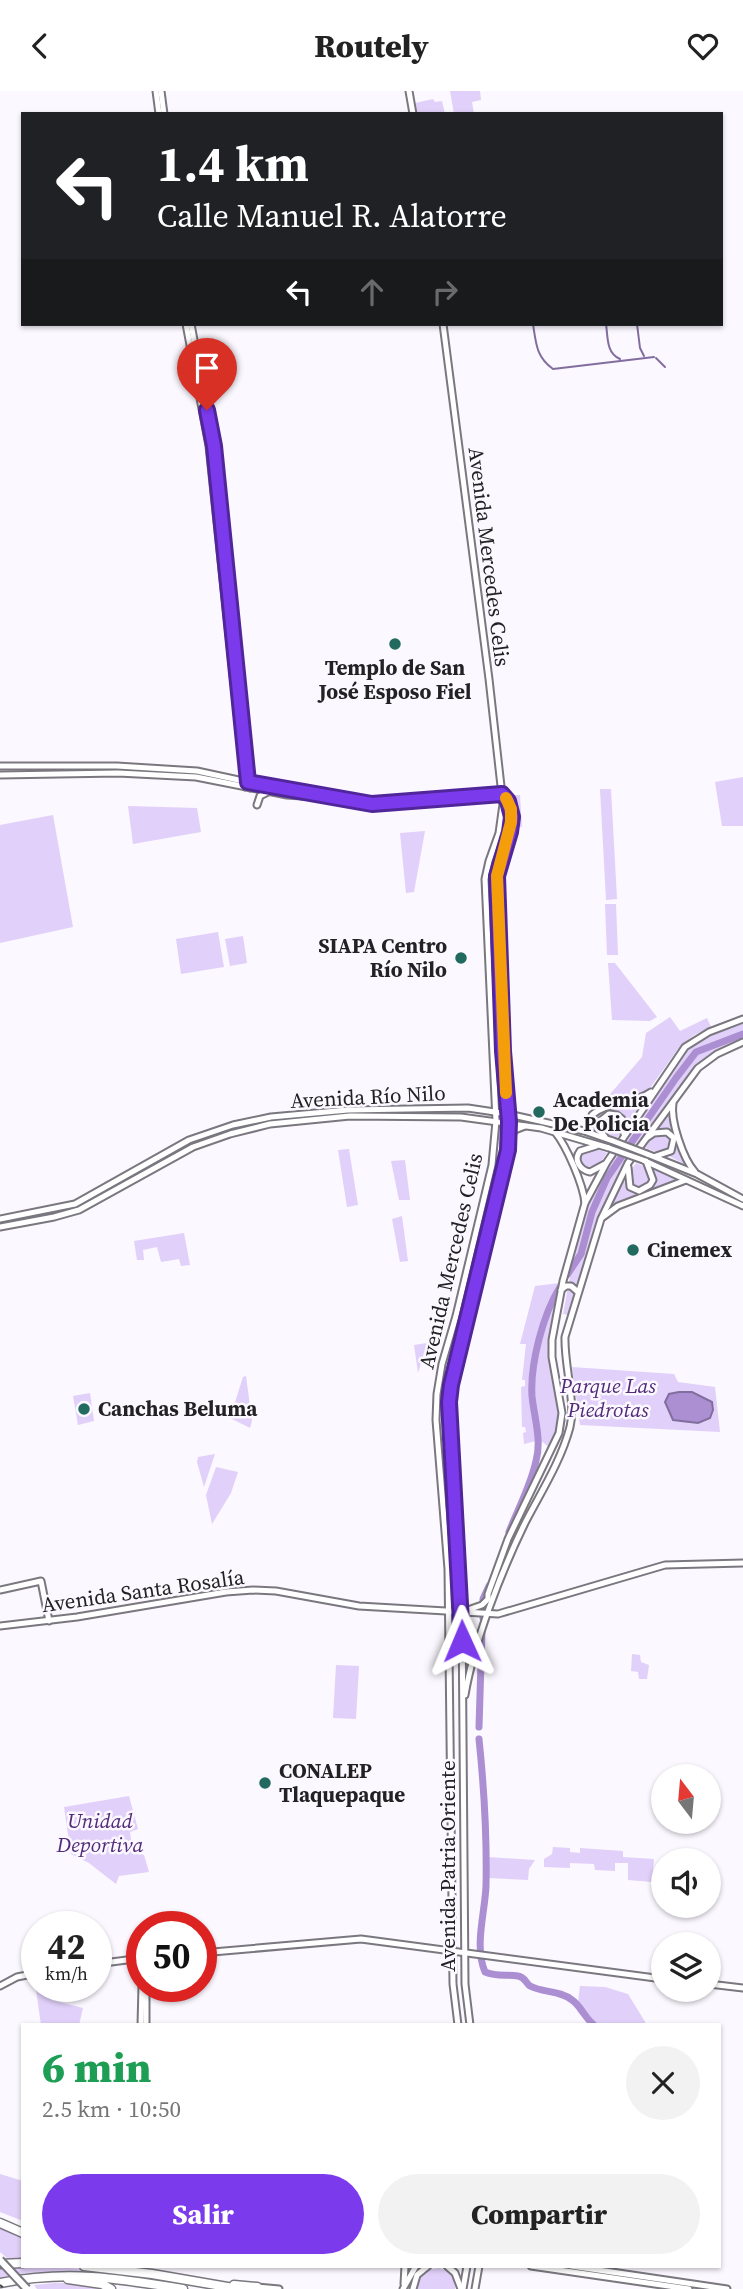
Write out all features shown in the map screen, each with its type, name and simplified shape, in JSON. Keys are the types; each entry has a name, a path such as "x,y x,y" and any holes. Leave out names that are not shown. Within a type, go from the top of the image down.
{"highway":[{"path":"0,2224 21,2232"},
{"path":"0,2262 21,2263"},
{"path":"102,2268 239,2289"},
{"path":"116,2268 121,2270"},
{"path":"0,2283 52,2276 100,2276 183,2289"},
{"path":"52,2276 102,2284 111,2289"},
{"path":"214,2285 257,2287"}],"main road":[{"path":"159,91 162,112"},
{"path":"410,91 413,112"},
{"path":"189,326 214,446 246,785"},
{"name":"Avenida Mercedes Celis","path":"443,326 502,794 499,833 485,879 496,1112 492,1165 442,1364 437,1394 436,1420 449,1612"},
{"path":"0,766 117,766 183,770 268,792 323,799 331,797"},
{"path":"0,775 118,773 197,778 311,792 372,804 502,794"},
{"path":"257,805 260,796 268,792"},
{"name":"Avenida Mercedes Celis","path":"462,1612 449,1402 506,1158 508,1138 497,876 512,817 508,801 502,794"},
{"path":"490,1008 499,1017 503,1051"},
{"path":"471,1611 488,1599 508,1539 559,1433 562,1413 552,1348 561,1290 585,1203 607,1162 685,1047 709,1032 743,1019"},
{"name":"Avenida Patria Oriente","path":"463,1707 469,1674 488,1615 512,1553 551,1474 571,1424 572,1412 564,1354 565,1336 601,1219 628,1163 698,1068 717,1054 743,1042"},
{"path":"592,1115 603,1108 640,1098 658,1085"},
{"path":"674,1100 673,1114 685,1159 697,1174"},
{"name":"Avenida Río Nilo","path":"0,1219 75,1204 189,1140 252,1121 348,1110 468,1108 508,1114 645,1161 743,1206"},
{"path":"610,1140 599,1130 598,1124 602,1117 609,1114 615,1114 622,1119 624,1137"},
{"name":"Avenida Río Nilo","path":"0,1227 79,1210 193,1147 256,1127 350,1116 429,1115 509,1122 610,1140 697,1174 743,1199"},
{"path":"508,1138 516,1130 526,1126"},
{"path":"556,1129 583,1192 585,1203"},
{"path":"645,1138 667,1132 674,1139 671,1151 650,1155"},
{"path":"606,1147 591,1145 580,1151 577,1158 584,1171 590,1172 607,1162"},
{"path":"628,1163 630,1187 639,1191 653,1180 645,1161"},
{"path":"601,1219 618,1206 682,1180 689,1180"},
{"path":"561,1290 569,1285 579,1292"},
{"path":"558,1306 562,1312 572,1308"},
{"path":"462,1612 488,1615 505,1612 666,1565 743,1563"},
{"path":"0,1590 41,1581 49,1621"},
{"name":"Avenida Santa Rosalía","path":"0,1626 253,1590 276,1591 359,1606 462,1612"},
{"name":"Avenida Patria Oriente","path":"449,1612 452,1950 458,2023"},
{"name":"Avenida Patria Oriente","path":"462,1612 465,1952 466,2001 470,2023"},
{"path":"217,1952 361,1939 651,1977"},
{"path":"0,1986 21,1976"},
{"path":"721,1985 743,1988"},
{"path":"144,2002 144,2023"},
{"path":"0,2262 27,2289"},
{"path":"403,2289 405,2268"},
{"path":"403,2289 415,2268"},
{"path":"412,2289 417,2275 426,2268"},
{"path":"449,2268 455,2273 462,2289"},
{"path":"462,2289 467,2268"},
{"path":"478,2289 476,2279 479,2268"},
{"path":"552,2268 727,2289"},
{"path":"579,2268 689,2289"},
{"path":"257,2287 266,2289"},
{"path":"257,2287 279,2289"}],"green space":[{"path":"450,91 480,91 481,100 472,102 474,112 454,112"},
{"path":"433,99 435,102 442,101 445,112 417,112 415,103"},
{"path":"743,777 743,826 722,826 715,782"},
{"path":"600,789 611,789 617,899 606,900"},
{"path":"510,795 520,795 522,827 516,827"},
{"path":"128,806 197,808 201,832 133,844"},
{"path":"53,815 73,927 0,943 0,825"},
{"path":"425,831 414,892 406,893 400,833"},
{"path":"605,904 616,904 618,955 607,955"},
{"path":"218,932 224,967 181,974 176,939"},
{"path":"243,936 247,963 230,966 225,939"},
{"path":"608,963 615,963 657,1017 650,1021 612,1020"},
{"path":"670,1017 680,1031 707,1018 711,1027 694,1035 678,1049 648,1091 599,1107 642,1057 646,1033"},
{"path":"743,1022 743,1038 713,1054 696,1068 639,1146 613,1188 568,1315 563,1314 581,1228 599,1181 681,1056 705,1037"},
{"path":"643,1099 627,1126 622,1115 614,1111 595,1121 598,1133 590,1131 590,1123 601,1111"},
{"path":"669,1114 686,1165 669,1156 678,1145 674,1134 668,1129 657,1130"},
{"path":"610,1116 616,1117 621,1123 622,1130 617,1138 607,1135 601,1127 602,1121"},
{"path":"665,1133 672,1141 666,1150 657,1152 645,1148 653,1136"},
{"path":"595,1148 607,1153 599,1165 587,1167 581,1162 581,1154"},
{"path":"349,1149 358,1205 347,1207 338,1150"},
{"path":"405,1160 410,1200 399,1200 391,1161"},
{"path":"636,1163 646,1167 650,1178 647,1184 638,1188 630,1184 630,1172"},
{"path":"653,1168 680,1179 610,1209 624,1180 627,1188 635,1193 649,1189 655,1180"},
{"path":"402,1216 408,1261 400,1262 392,1219"},
{"path":"184,1233 190,1265 181,1266 179,1259 161,1262 157,1247 143,1250 144,1260 137,1260 134,1241"},
{"path":"560,1283 550,1353 558,1421 550,1448 540,1440 524,1444 523,1433 526,1432 525,1427 522,1427 521,1387 525,1386 525,1380 522,1380 526,1344 520,1344 535,1286"},
{"path":"427,1343 418,1373 414,1345"},
{"name":"Parque Las Piedrotas","path":"572,1367 674,1374 678,1382 715,1387 720,1432 580,1425"},
{"path":"246,1376 252,1421 250,1428 230,1418 243,1377"},
{"name":"Canchas Beluma","path":"90,1393 94,1421 78,1425 73,1396"},
{"path":"215,1454 204,1487 198,1457"},
{"path":"216,1467 238,1472 231,1493 212,1524 206,1495"},
{"path":"632,1654 640,1655 641,1662 649,1665 647,1679 639,1679 638,1672 631,1671"},
{"path":"336,1665 359,1666 356,1719 333,1718"},
{"name":"Unidad Deportiva","path":"129,1796 138,1829 130,1832 133,1852 144,1855 149,1872 119,1876 116,1884 89,1863 71,1854 64,1807"},
{"path":"553,1847 570,1848 570,1852 580,1853 580,1848 623,1851 623,1857 651,1859 651,1882 628,1880 628,1863 615,1863 615,1871 595,1870 594,1864 570,1863 570,1868 544,1867 544,1859 552,1854"},
{"path":"488,1857 535,1860 529,1869 528,1880 488,1878"},
{"path":"580,1986 605,1987 628,1994 646,2023 587,2023 577,2011"},
{"path":"38,2002 59,2002 83,2008 79,2023 41,2023"},
{"path":"0,2174 21,2180 21,2220 0,2212"},
{"path":"0,2228 21,2236 21,2259 8,2259 0,2252"},
{"path":"0,2268 106,2271 25,2273 0,2278"},
{"path":"439,2268 451,2275 455,2289 416,2289 423,2274"},
{"path":"77,2283 104,2289 37,2289 34,2285"}],"shaded area":[{"path":"692,1392 712,1402 710,1418 698,1423 673,1420 665,1402 669,1394"}],"waterway":[{"path":"533,326 540,354 553,369 654,357"},
{"path":"606,326 610,349 620,359"},
{"path":"637,326 640,348 644,356"},
{"path":"656,358 665,367"},
{"path":"567,1275 581,1254 592,1212 607,1178 676,1078 696,1052 743,1034"},
{"path":"509,1532 528,1488 538,1453 532,1396 533,1369 543,1325 560,1287"},
{"path":"483,1618 483,1599 489,1586"},
{"path":"479,1727 482,1630"},
{"path":"479,1739 486,1849 486,1886 480,1951 485,1972 514,1975 524,1979 530,1986 567,1997 578,2005 592,2023"}],"railway":[{"path":"0,2285 5,2289"}],"slow traffic":[{"path":"506,798 512,817 497,876 506,1093"}],"place":[{"name":"Templo de San José Esposo Fiel","path":"395,644"},
{"name":"SIAPA Centro Río Nilo","path":"461,958"},
{"name":"Academia De Policia","path":"539,1112"},
{"name":"Cinemex","path":"633,1250"},
{"name":"Canchas Beluma","path":"84,1409"},
{"name":"CONALEP Tlaquepaque","path":"265,1783"}],"route":[{"path":"207,410 214,446 248,782 372,804 502,794 511,809 510,832 497,876 503,1051 509,1122 508,1150 449,1402 462,1641"}]}
